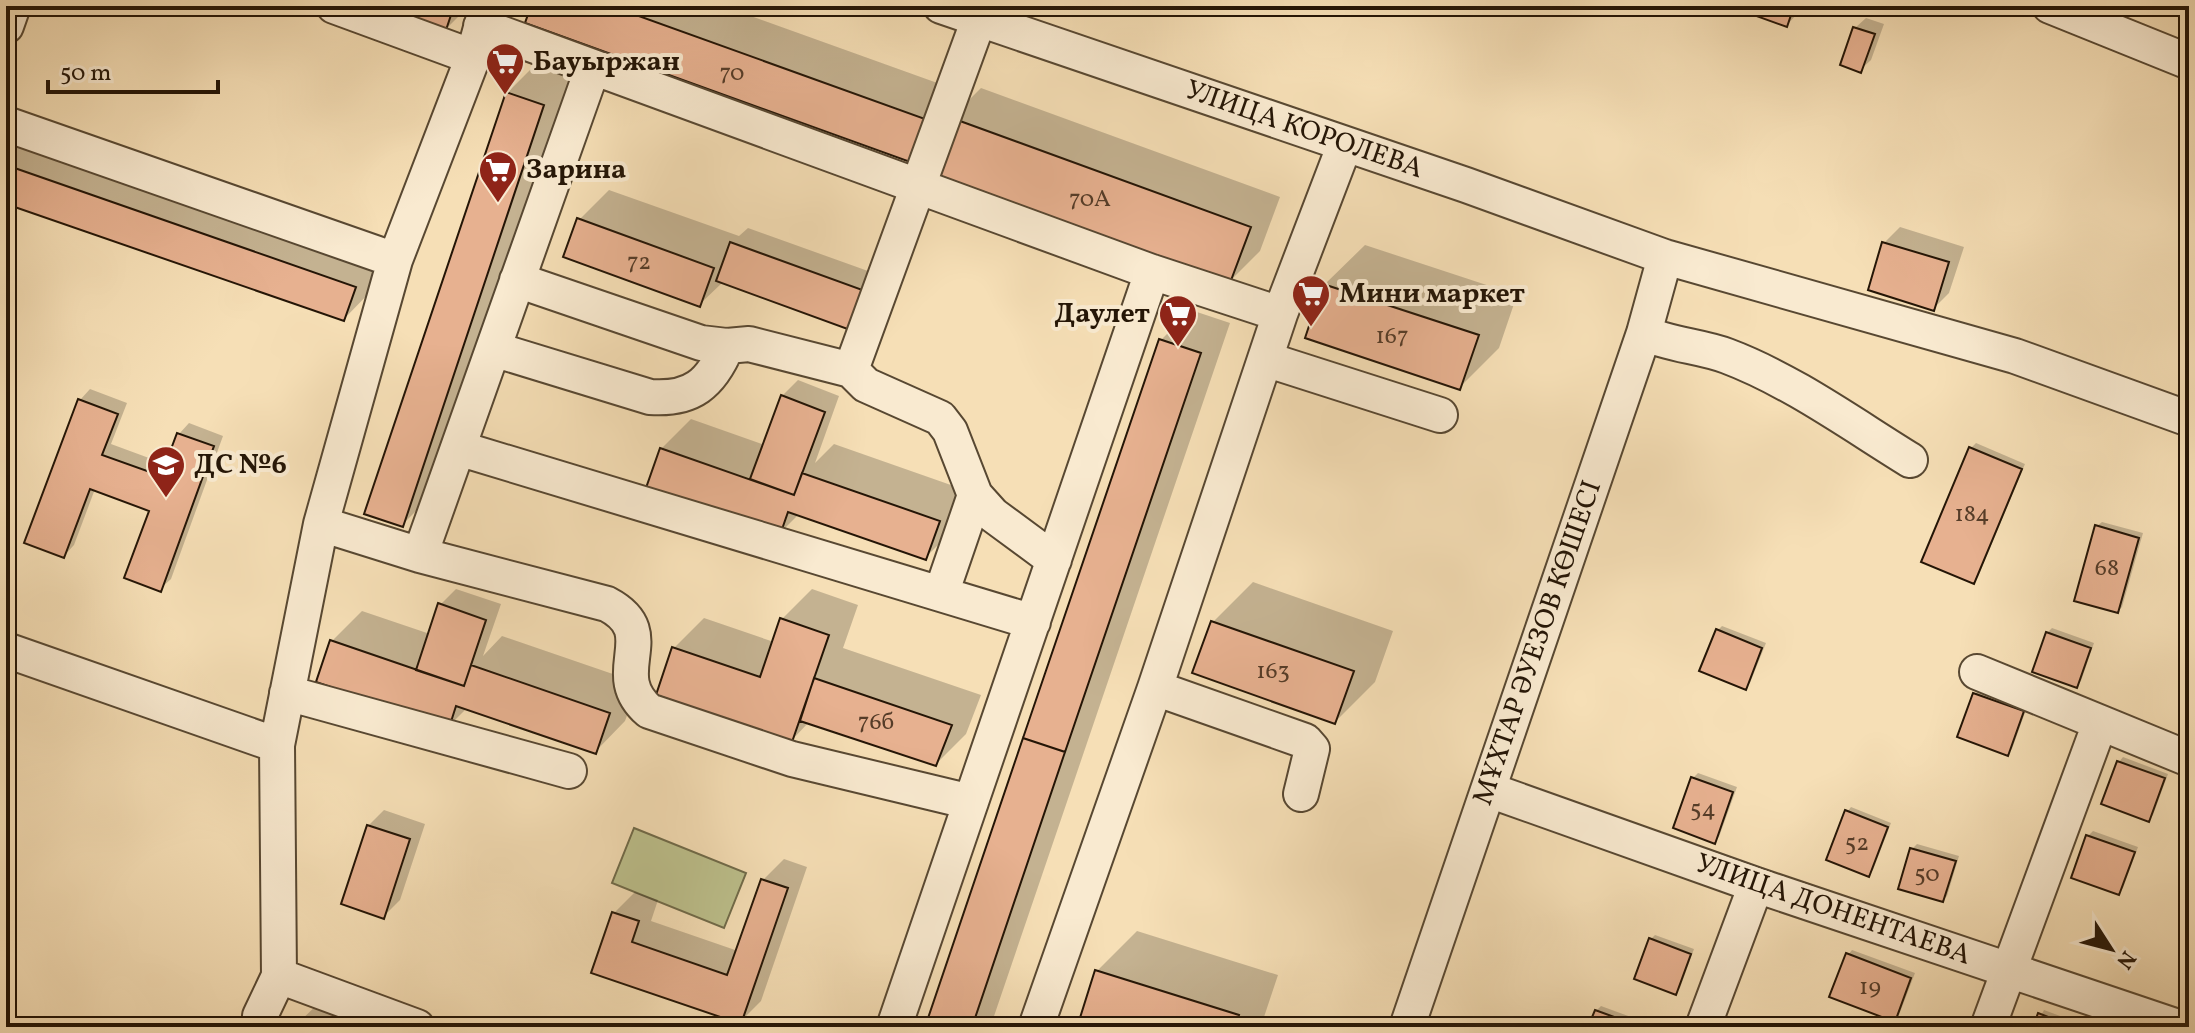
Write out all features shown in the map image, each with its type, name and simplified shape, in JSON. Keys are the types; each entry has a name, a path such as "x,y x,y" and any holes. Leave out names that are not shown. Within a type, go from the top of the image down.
{"street":[{"path":"6,26 13,6"},
{"path":"334,6 481,30 593,67 1152,272 1280,314"},
{"name":"УЛИЦА КОРОЛЕВА","path":"941,6 1665,257 2015,356 2189,419"},
{"path":"2050,6 2189,62"},
{"path":"851,370 979,19"},
{"path":"259,1027 260,1016 279,976 277,745 321,524 395,260 481,30"},
{"path":"420,555 593,67"},
{"path":"6,124 395,260"},
{"path":"1036,1027 1155,688 1280,314 1345,144"},
{"name":"МҰХТАР ӘУЕЗОВ КӨШЕСІ","path":"1407,1027 1644,333 1665,257"},
{"path":"894,1027 1152,272"},
{"path":"517,280 701,343 727,346 749,344 851,370 866,385 940,418 950,431 975,495 993,515 1054,560"},
{"path":"1644,333 1727,356 1789,387 1910,460"},
{"path":"493,349 650,397 666,398 681,396 708,380 717,370 727,346"},
{"path":"1265,359 1440,415"},
{"path":"458,448 1033,622"},
{"path":"941,594 975,495"},
{"path":"321,524 420,555 607,604 618,610 627,617 634,633 630,680 633,693 649,711 792,759 971,802"},
{"path":"6,650 277,745"},
{"path":"1977,672 2189,759"},
{"path":"1155,688 1305,741 1312,749 1301,794"},
{"path":"287,693 569,771"},
{"path":"1988,1027 2100,723"},
{"name":"УЛИЦА ДОНЕНТАЕВА","path":"1489,790 1756,885 2178,1027"},
{"path":"1703,1027 1756,885"},
{"path":"279,976 417,1027"}],"green space":[{"path":"634,828 746,873 724,928 612,883"}],"building":[{"path":"369,6 454,6 445,33"},
{"path":"531,6 611,6 939,124 924,167 525,23"},
{"path":"1751,6 1794,6 1787,27 1748,13"},
{"path":"1853,27 1875,34 1861,73 1840,65"},
{"path":"506,92 544,105 403,527 364,514"},
{"path":"949,117 1251,227 1230,283 929,172"},
{"path":"6,165 356,287 344,321 6,204"},
{"path":"577,218 714,268 700,307 563,257"},
{"path":"730,242 868,292 853,331 716,281"},
{"path":"1882,242 1949,262 1934,311 1868,290"},
{"path":"1323,284 1479,335 1460,390 1305,338"},
{"path":"1159,339 1201,353 1065,752 1023,738"},
{"path":"781,395 825,412 794,495 750,479"},
{"path":"78,399 118,414 102,455 161,476 177,433 214,446 161,592 124,578 149,511 90,489 64,558 24,543"},
{"path":"1969,447 2022,469 1974,584 1921,562"},
{"path":"660,448 794,495 802,473 940,521 926,560 788,512 780,535 646,488"},
{"path":"2095,525 2139,538 2118,613 2074,601"},
{"path":"438,603 486,620 464,686 416,670"},
{"path":"780,618 829,635 792,742 656,695 672,647 760,677"},
{"path":"1211,621 1354,671 1335,724 1192,673"},
{"path":"1716,629 1762,648 1746,690 1699,671"},
{"path":"2046,632 2091,648 2077,688 2032,672"},
{"path":"330,640 464,686 471,665 610,713 596,754 456,706 449,728 316,682"},
{"path":"814,678 952,725 936,766 800,721"},
{"path":"1973,693 2024,711 2008,756 1957,737"},
{"path":"1023,738 1065,752 972,1027 925,1027"},
{"path":"2117,761 2165,778 2149,822 2101,804"},
{"path":"1691,777 1733,792 1715,844 1673,828"},
{"path":"1845,810 1888,827 1869,877 1826,860"},
{"path":"367,825 410,839 384,919 341,904"},
{"path":"2086,835 2135,852 2119,895 2071,878"},
{"path":"1910,848 1956,861 1943,902 1898,889"},
{"path":"761,879 788,888 741,1024 591,973 612,912 639,921 632,942 727,975"},
{"path":"1649,938 1691,954 1676,995 1634,979"},
{"path":"1846,953 1911,978 1895,1022 1829,997"},
{"path":"1095,970 1239,1015 1235,1027 1098,1027 1079,1021"},
{"path":"1595,1010 1628,1022 1626,1027 1588,1027"},
{"path":"2038,1013 2074,1027 2033,1027"}],"place":[{"name":"Бауыржан","path":"505,96"},
{"name":"Зарина","path":"498,204"},
{"name":"Мини маркет","path":"1311,328"},
{"name":"Даулет","path":"1178,348"},
{"name":"ДС №6","path":"166,499"}]}
